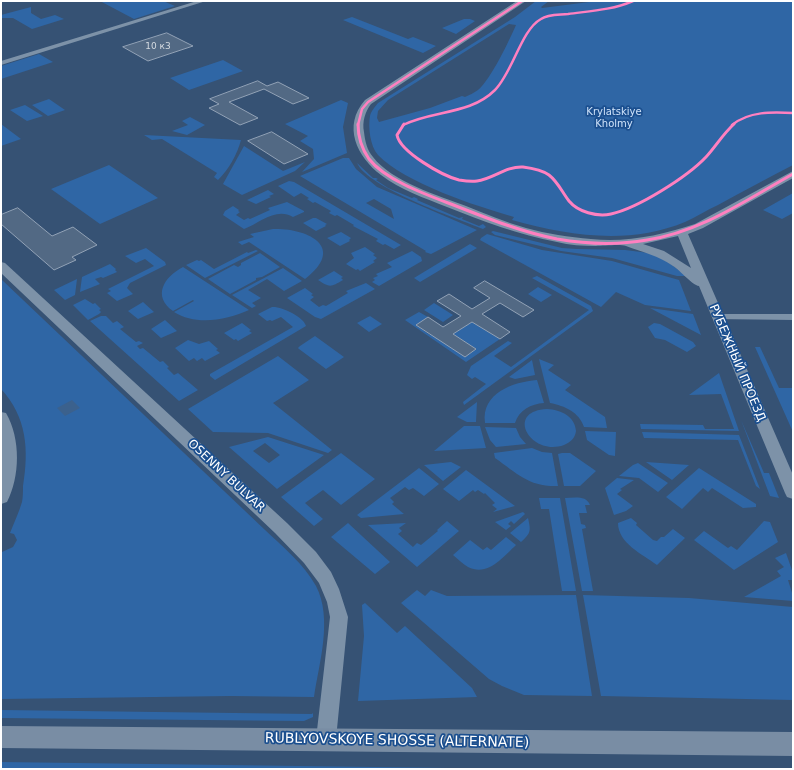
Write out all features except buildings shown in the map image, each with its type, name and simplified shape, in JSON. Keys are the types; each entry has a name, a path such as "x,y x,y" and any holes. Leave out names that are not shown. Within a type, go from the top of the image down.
{"main road":[{"name":"RUBLYOVSKOYE SHOSSE (ALTERNATE)","path":"1,737 326,739 522,743 793,744"}],"street":[{"path":"1,63 203,1"},
{"path":"522,1 368,102 362,109 358,132 362,144 370,159 391,177 419,192 529,233 588,243 620,243 648,240 682,232 699,226 793,174"},
{"name":"РУБЕЖНЫЙ ПРОЕЗД","path":"682,232 793,493"},
{"path":"620,243 645,248 676,262 688,270 706,289"},
{"name":"OSENNY BULVAR","path":"1,266 280,528 311,558 323,573 331,587 339,617 326,739"},
{"path":"718,317 793,317"},
{"path":"1,417 8,439 9,458 7,478 1,498"}],"green space":[{"path":"100,1 163,1 175,6 134,19"},
{"name":"Krylatskiye Kholmy","path":"536,1 549,1 541,7 542,8 597,1 793,1 793,165 685,222 643,234 599,236 577,234 533,226 512,220 514,217 461,200 423,184 405,175 378,155 371,142 369,120 373,109 378,103 515,17","holes":["509,24 516,25 494,69 478,90 465,97 462,96 430,108 379,122 377,118 378,111 388,100"]},
{"path":"31,7 31,13 41,19 55,15 64,19 32,29 13,18 1,18 1,15"},
{"path":"352,17 408,39 413,37 436,46 423,53 343,20"},
{"path":"464,19 475,21 456,34 442,28"},
{"path":"39,54 53,62 1,79 1,66"},
{"path":"223,60 243,71 189,90 170,78"},
{"path":"49,99 65,110 48,116 32,105"},
{"path":"341,100 348,103 343,127 347,153 302,172 314,159 313,149 300,141 308,136 285,124"},
{"path":"25,105 43,116 27,121 10,110"},
{"path":"190,117 205,125 187,135 172,131 188,125 182,121"},
{"path":"1,124 21,139 1,146"},
{"path":"144,135 241,140 232,162 218,180 214,177 217,173 162,139 152,140"},
{"path":"244,146 283,171 305,162 295,171 242,195 223,184"},
{"path":"343,158 349,158 356,169 377,187 477,230 431,254 425,252 426,251 300,176","holes":["374,199 391,209 394,219 366,203"]},
{"path":"357,163 373,178 378,179 376,180 386,187 364,173"},
{"path":"109,165 158,198 100,224 51,189"},
{"path":"289,181 294,182 401,245 394,249 385,244 383,245 376,241 378,239 353,226 354,225 337,215 335,216 329,213 331,211 315,202 313,203 307,199 309,198 301,193 294,197 278,186"},
{"path":"389,188 412,198 414,197 418,199 417,200 459,218 463,217 462,219 479,226 483,224 486,227 483,229 434,210"},
{"path":"268,190 274,194 269,196 271,197 256,204 247,200"},
{"path":"793,193 793,213 782,219 763,210"},
{"path":"287,202 304,212 293,217 287,214 274,215 244,229 223,215 225,211 233,206 240,212 236,215 244,220 248,218 250,219 270,210 268,208"},
{"path":"313,218 327,224 325,225 326,226 316,231 303,223"},
{"path":"273,229 299,232 310,236 318,242 323,249 323,258 317,268 305,279 249,242 242,245 238,242 254,237 250,234"},
{"path":"493,231 562,248 625,250 658,255 687,276 677,276 612,258 561,251 495,235 491,232"},
{"path":"341,232 351,238 349,240 350,241 340,246 327,238"},
{"path":"487,234 542,250 612,261 679,280 691,311 645,305 616,292 601,307 480,240"},
{"path":"470,244 477,248 420,282 414,278"},
{"path":"365,247 375,254 373,255 377,258 373,261 375,262 360,271 346,264 354,258 351,253"},
{"path":"146,248 165,262 166,265 130,283 127,288 133,294 117,301 107,293 111,291 108,289 154,266 145,259 136,263 125,256"},
{"path":"258,251 205,278 186,265 197,260 201,260 214,269 247,252"},
{"path":"412,251 421,257 422,261 379,286 372,282 375,280 373,278 378,276 376,274 392,267 387,263"},
{"path":"260,253 280,267 262,277 256,278 256,280 230,294 208,279 234,265 238,267 241,263"},
{"path":"110,264 116,269 115,270 117,272 103,278 101,277 95,279 100,284 80,292 82,277"},
{"path":"183,267 249,310 240,314 212,320 192,319 174,312 194,301 193,300 173,311 163,299 163,287 166,281 176,271"},
{"path":"283,268 302,281 284,291 267,279 248,290 261,298 252,303 256,306 252,308 232,295"},
{"path":"334,271 343,277 341,278 343,280 330,286 318,280"},
{"path":"537,276 591,306 593,311 464,405 463,402 486,384 475,377 472,379 467,375 471,366 508,341 512,343 494,356 511,367 589,310 532,278"},
{"path":"1,279 285,549 311,578 321,599 324,612 323,641 314,697 231,696 1,699 1,554 2,552 13,547 17,540 14,534 10,533 22,502 26,447 21,423 16,411 10,400 1,389"},
{"path":"77,279 75,295 65,300 54,290"},
{"path":"366,283 375,289 321,319 315,317 287,298 305,288 313,294 311,295 314,297 310,300 319,307 323,305 326,306 348,293 346,291"},
{"path":"538,287 552,295 541,302 528,294"},
{"path":"85,299 93,304 95,303 101,309 99,310 101,312 99,314 88,320 73,305"},
{"path":"143,302 154,312 138,319 128,311"},
{"path":"434,303 453,315 443,322 424,310"},
{"path":"272,307 281,308 292,313 301,319 306,326 215,380 210,376 210,374 293,327 281,317 272,321 267,321 258,314"},
{"path":"650,308 693,314 701,335"},
{"path":"419,312 428,317 416,325 430,335 432,334 465,357 476,349 453,334 472,322 500,339 466,362 405,320"},
{"path":"101,316 106,316 113,323 117,321 124,327 120,329 136,342 139,341 143,343 137,346 140,349 143,348 160,362 163,361 174,375 178,373 198,390 179,401 90,321"},
{"path":"370,316 382,324 369,332 357,323"},
{"path":"165,320 177,331 161,338 151,329"},
{"path":"242,323 251,330 249,331 252,333 238,341 224,333"},
{"path":"654,323 660,324 693,342 696,346 687,352 665,340 655,338 648,327"},
{"path":"315,336 344,357 326,369 298,348"},
{"path":"188,340 199,344 209,341 218,349 216,350 220,353 205,361 202,358 197,361 194,358 189,361 175,348"},
{"path":"755,347 760,347 779,388 793,388 793,432"},
{"path":"278,356 309,380 273,403 332,450 328,453 268,433 213,432 188,409"},
{"path":"539,359 554,365 548,370 571,385 565,390 605,417 607,428 584,427 579,417 571,410 550,403"},
{"path":"532,360 535,375 515,379 509,377"},
{"path":"719,373 739,431 641,429 640,424 703,425 705,429 734,429 721,394 689,395"},
{"path":"537,380 544,403 526,408 519,415 515,423 485,423 485,413 488,404 500,391 518,383"},
{"path":"477,402 476,422 467,422 457,417"},
{"path":"547,409 562,412 573,421 576,431 574,438 569,443 552,447 541,445 527,432 525,424 527,417 534,412"},
{"path":"741,420 764,473 769,473 779,498 770,496"},
{"path":"464,426 480,426 486,448 434,451"},
{"path":"485,427 516,428 520,437 526,444 496,447 490,440"},
{"path":"585,431 616,432 615,456 609,455 587,440"},
{"path":"642,432 739,435 760,489 756,486 738,440 644,438"},
{"path":"268,437 324,455 277,489 229,447","holes":["265,443 280,455 269,463 253,451"]},
{"path":"532,448 542,452 552,453 558,486 548,486 531,482 495,458 494,453"},
{"path":"341,453 375,479 341,505 323,490 305,503 323,519 314,526 281,497"},
{"path":"570,453 596,471 580,486 564,486 558,454"},
{"path":"451,462 461,467 443,481 424,465"},
{"path":"646,462 689,465 672,480"},
{"path":"638,463 668,483 658,492 639,478 619,476"},
{"path":"419,468 439,484 424,496 413,488 409,490 405,487 390,498 394,502 392,504 404,514 361,518 357,515"},
{"path":"699,468 756,504 756,507 743,508 712,488 708,492 703,488 682,509 666,497"},
{"path":"466,470 515,506 493,512 497,509 492,505 495,503 485,493 484,494 478,490 475,492 473,490 459,501 443,489"},
{"path":"617,478 634,480 620,489 622,490 617,494 633,506 626,511 614,515 605,488"},
{"path":"539,498 560,498 576,591 562,591 549,509 541,509"},
{"path":"565,498 583,498 590,505 585,505 587,513 579,513 581,524 585,525 586,528 582,529 593,591 582,591"},
{"path":"523,512 525,514 514,524 511,521 508,524 511,526 506,530 495,522"},
{"path":"528,518 530,526 529,532 521,542 510,533"},
{"path":"631,518 637,523 636,525 653,540 657,541 673,529 685,538 657,565 638,552 626,542 622,536 618,523"},
{"path":"447,521 459,531 417,567 368,525 406,523 399,528 402,531 398,534 413,547 417,543 421,545 438,531 437,530"},
{"path":"764,521 770,522 778,542 734,570 694,540 704,531 728,548 731,546 737,550"},
{"path":"348,523 390,562 375,574 331,537"},
{"path":"506,537 516,545 489,568 475,569 468,567 453,555 470,540 483,550 487,547 491,550"},
{"path":"786,553 793,573 793,580 788,580 793,601 744,597 781,576 777,571 784,567 775,558"},
{"path":"417,590 425,596 431,590 447,596 576,595 592,696 524,695 489,679 401,603"},
{"path":"583,595 689,598 793,607 793,700 601,696"},
{"path":"365,603 397,633 405,626 472,688 477,697 358,701 364,636 362,605"},
{"path":"1,710 313,713 313,717 304,721 1,718"},
{"path":"1,762 525,769 1,769"}],"shaded area":[{"path":"72,400 80,408 65,416 57,408"}],"cycle path":[{"path":"522,1 368,102 362,109 358,126 361,144 369,159 386,174 419,192 499,223 523,231 558,239 593,243 620,243 648,240 682,232 699,226 793,174"},
{"path":"633,1 625,5 608,9 552,15 540,19 529,31 502,82 496,89 476,104 452,112 415,120 403,125 397,134 401,145 446,175 459,180 479,181 506,170 519,167 531,168 543,172 548,174 556,181 568,200 575,206 592,214 601,215 612,214 625,209 671,184 705,158 725,132 740,120 752,115 773,112 793,113"}]}
